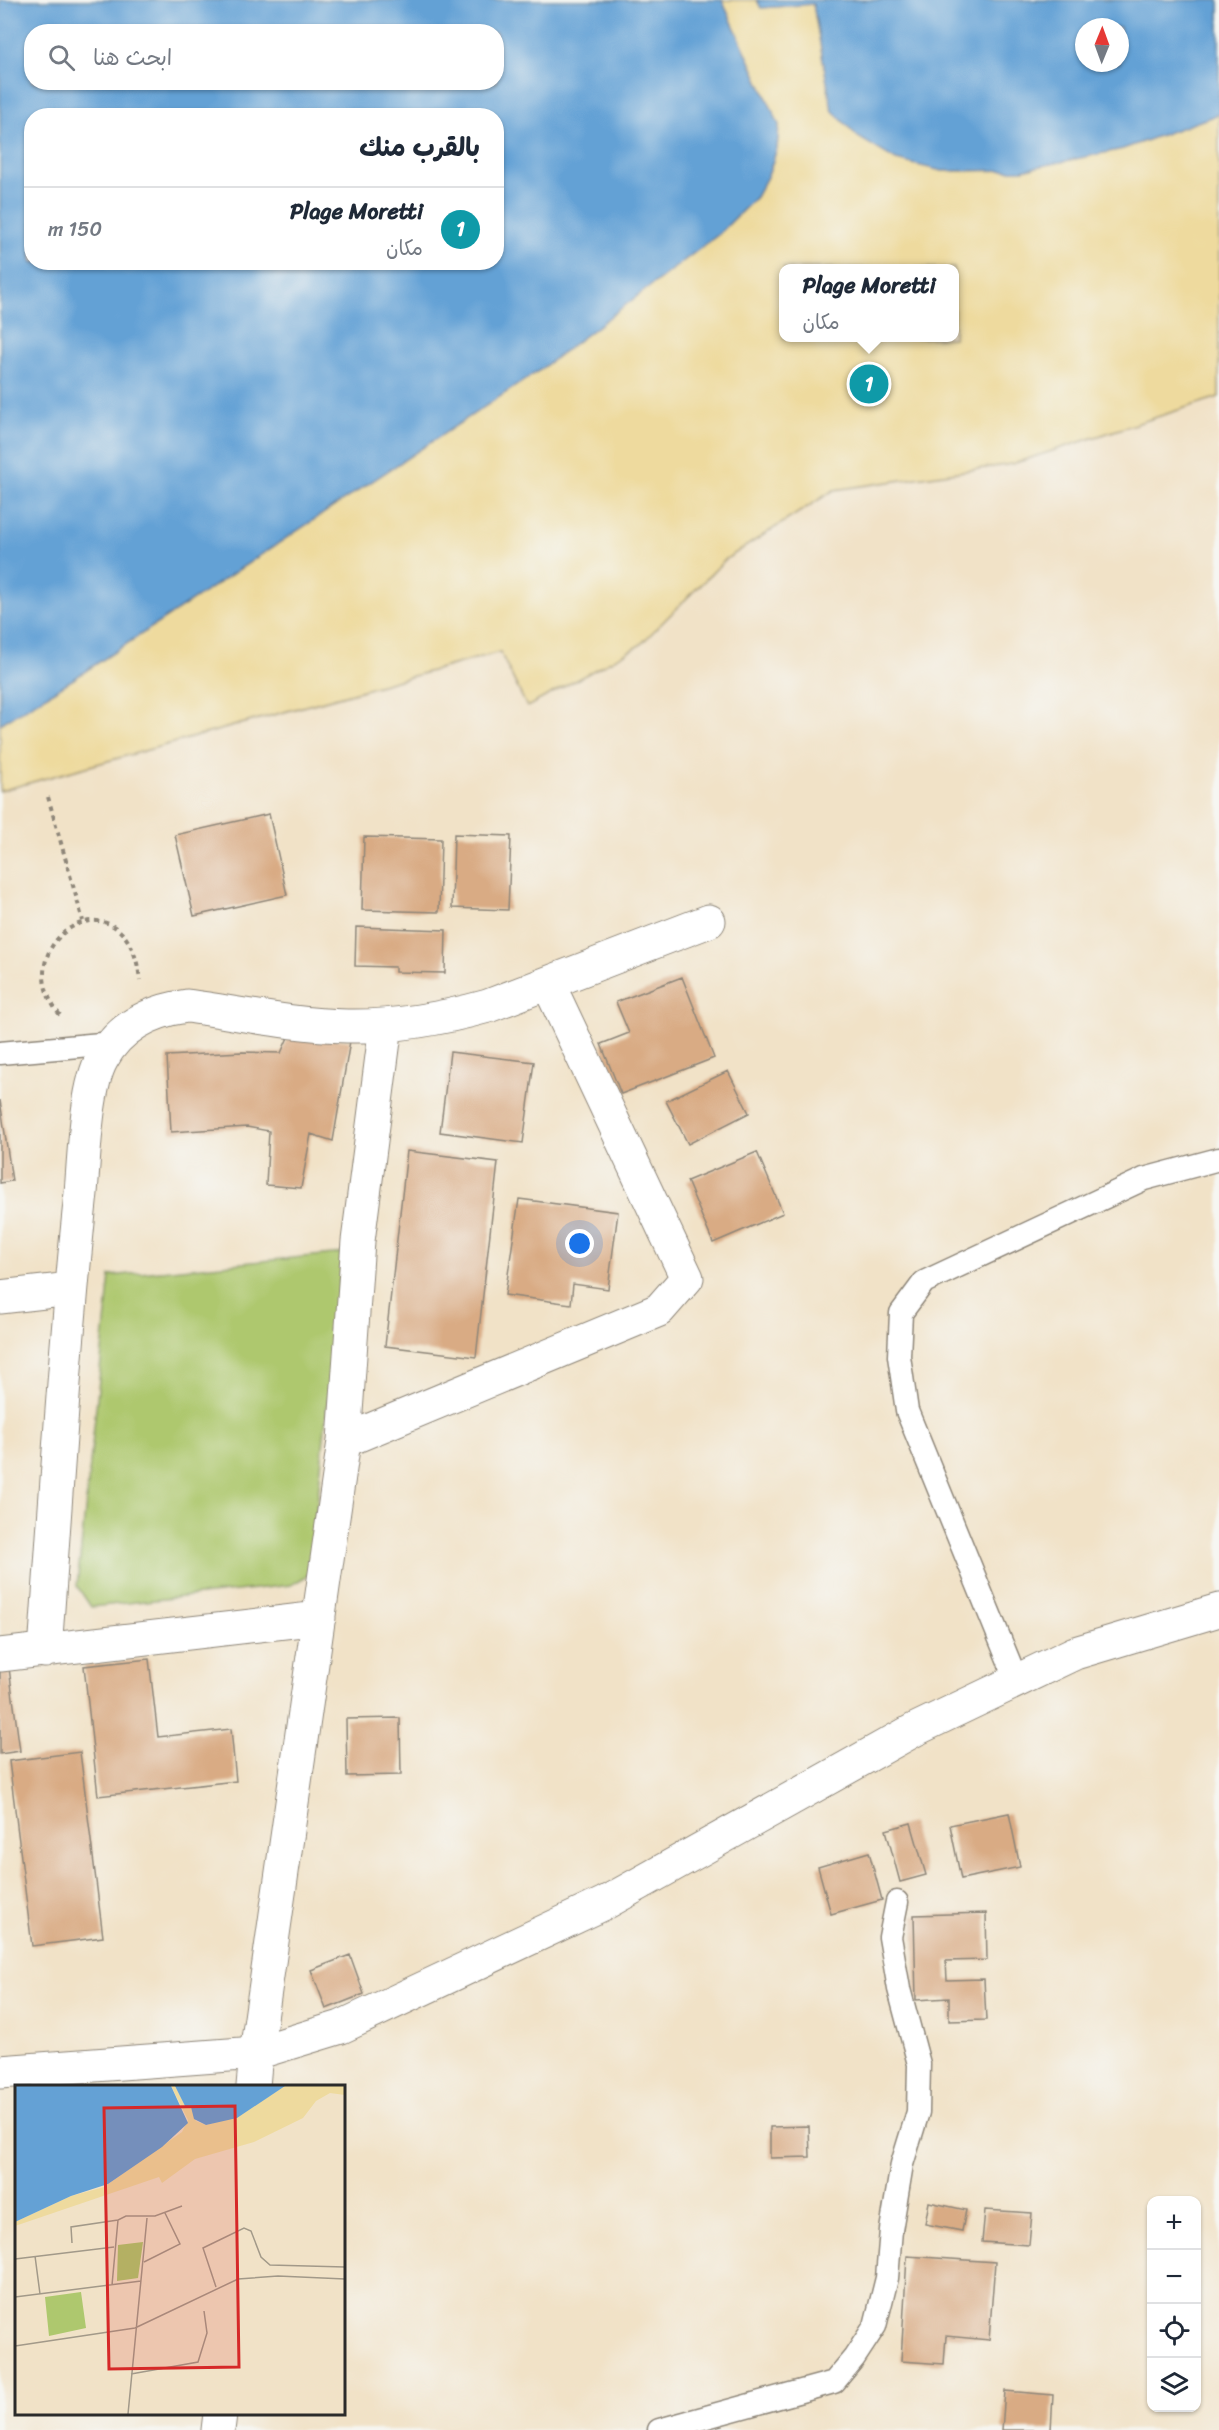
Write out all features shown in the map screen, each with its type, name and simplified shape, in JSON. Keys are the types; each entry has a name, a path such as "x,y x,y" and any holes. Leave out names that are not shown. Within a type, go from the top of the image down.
{"street":[{"path":"45,1650 71,1289 91,1097 103,1044 144,1017 165,1009 187,1006 307,1023 346,1026 386,1026 454,1015 488,1006 709,921"},
{"path":"344,1441 659,1310 687,1278 548,983"},
{"path":"253,2085 344,1441 358,1240 386,1026"},
{"path":"0,1297 71,1289"},
{"path":"0,2072 256,2053 341,2027 594,1908 914,1731 1075,1653 1219,1610"},
{"path":"0,1655 319,1618"},
{"path":"218,2430 220,2415"}],"lane":[{"path":"0,1053 103,1044"},
{"path":"1017,1681 907,1411 899,1356 901,1313 924,1282 1144,1179 1219,1159"},
{"path":"659,2430 834,2382 854,2358 875,2326 887,2278 891,2230 902,2164 918,2112 919,2064 899,1989 891,1937 897,1902"}],"path":[{"path":"48,797 83,921"},
{"path":"61,928 83,921 98,922 112,927 124,936 133,947 138,961 144,1017"},
{"path":"45,1000 103,1044"}],"green space":[{"path":"343,1253 310,1574 291,1585 91,1607 77,1586 110,1276"}],"sand":[{"path":"722,0 757,0 761,8 813,4 832,110 942,171 1022,170 1123,149 1219,114 1219,397 1012,464 834,490 726,559 640,645 527,707 500,652 0,791 0,724 75,678 537,372 719,234 756,197 769,173 777,148 779,125"}],"water":[{"path":"0,0 722,0 779,125 777,148 769,173 756,197 719,234 537,372 75,678 0,724"},
{"path":"757,0 1219,0 1219,114 1123,149 1022,170 942,171 896,160 858,137 832,110 813,4 761,8"}],"building":[{"path":"269,814 287,895 194,916 175,835"},
{"path":"454,834 511,836 508,910 452,908"},
{"path":"364,837 441,839 439,912 362,910"},
{"path":"356,927 446,930 445,973 395,972 395,967 355,966"},
{"path":"682,977 714,1058 621,1094 601,1044 629,1033 616,1002"},
{"path":"290,1033 350,1041 333,1141 311,1134 301,1188 266,1185 269,1131 247,1127 171,1132 167,1056 242,1052 281,1053"},
{"path":"450,1052 534,1062 523,1143 440,1132"},
{"path":"728,1071 749,1113 688,1144 666,1101"},
{"path":"0,1100 12,1181 0,1183"},
{"path":"407,1151 498,1162 476,1357 385,1346"},
{"path":"757,1152 783,1213 713,1243 687,1181"},
{"path":"519,1199 618,1212 608,1289 573,1284 571,1304 505,1295"},
{"path":"149,1659 158,1737 231,1729 236,1781 98,1796 84,1666"},
{"path":"9,1668 20,1751 0,1754 0,1669"},
{"path":"400,1718 401,1775 347,1776 346,1719"},
{"path":"80,1752 103,1937 32,1946 9,1761"},
{"path":"1009,1813 1020,1867 961,1879 950,1825"},
{"path":"911,1823 926,1875 900,1882 886,1830"},
{"path":"869,1852 882,1900 831,1914 818,1867"},
{"path":"986,1913 987,1960 946,1961 947,1980 984,1979 986,2020 949,2021 949,1998 916,2000 914,1915"},
{"path":"350,1955 364,1994 326,2009 311,1970"},
{"path":"809,2126 810,2157 770,2158 770,2127"},
{"path":"929,2202 966,2210 962,2231 925,2224"},
{"path":"985,2210 1032,2213 1029,2245 982,2242"},
{"path":"907,2256 995,2262 989,2340 946,2336 944,2364 901,2361"},
{"path":"1005,2391 1053,2395 1051,2430 1002,2430"}],"place":[{"name":"Plage Moretti","path":"869,384"}]}
